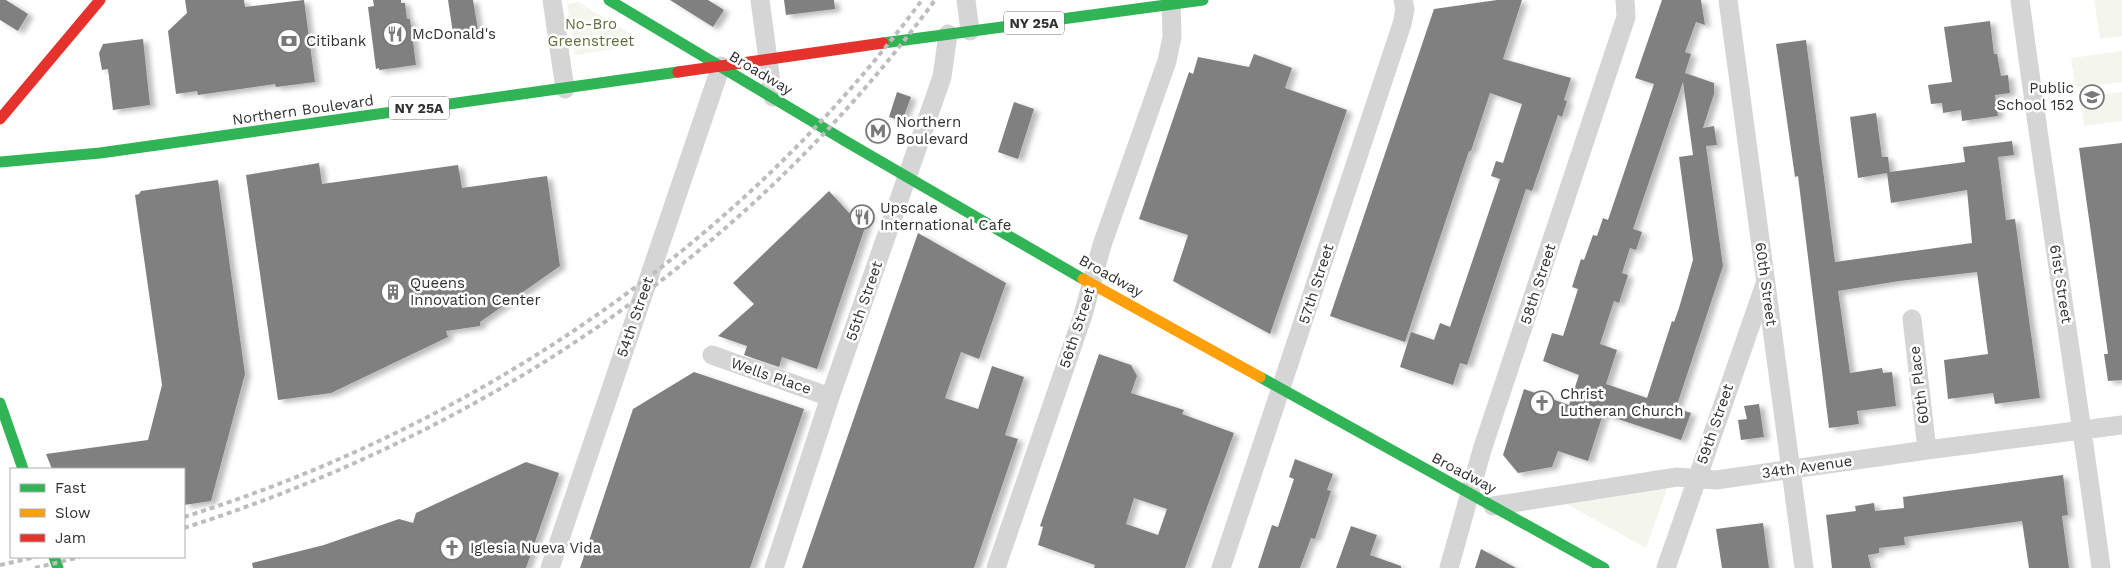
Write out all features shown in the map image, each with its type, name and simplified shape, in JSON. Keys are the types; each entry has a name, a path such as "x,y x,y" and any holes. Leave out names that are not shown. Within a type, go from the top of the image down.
{"main road":[{"path":"0,119 100,0"},
{"name":"Broadway","path":"609,0 1091,283 1604,568"},
{"name":"Northern Boulevard","path":"0,162 82,156 1171,2 1203,0"},
{"path":"0,403 23,468"}],"street":[{"path":"552,0 565,89"},
{"path":"760,0 773,97"},
{"path":"966,0 970,31"},
{"name":"57th Street","path":"1221,568 1402,24 1405,9 1403,0"},
{"name":"58th Street","path":"1449,568 1482,450 1626,18 1625,0"},
{"name":"60th Street","path":"1728,0 1804,568"},
{"name":"61st Street","path":"2020,0 2083,429 2101,568"},
{"name":"56th Street","path":"996,568 1082,315 1103,242 1170,50 1171,2"},
{"name":"55th Street","path":"774,568 830,397 945,67 948,34"},
{"name":"54th Street","path":"550,568 721,66"},
{"name":"59th Street","path":"1666,568 1766,280"},
{"name":"60th Place","path":"1912,319 1927,450"},
{"name":"Wells Place","path":"712,355 830,397"},
{"name":"34th Avenue","path":"1493,506 1677,477 1716,480 2122,425"}],"green space":[{"path":"2094,0 2122,0 2122,36 2100,39"},
{"name":"No-Bro Greenstreet","path":"578,2 638,38 633,46 575,55 567,4"},
{"path":"2122,51 2122,82 2076,88 2071,58"},
{"path":"2122,92 2122,121 2084,126 2080,98"},
{"path":"1668,486 1646,548 1561,501"}],"building":[{"path":"0,0 6,0 28,14 18,31 0,20"},
{"path":"185,0 244,0 245,7 304,0 315,82 276,87 275,84 198,95 197,91 176,94 168,31 187,13"},
{"name":"McDonald's","path":"373,0 401,0 401,3 405,3 407,19 410,19 416,65 376,69 368,7 374,6"},
{"path":"448,0 473,0 478,30 453,33"},
{"path":"670,0 708,0 724,10 713,27"},
{"path":"784,0 834,0 835,9 786,15"},
{"path":"1497,0 1522,0 1503,59 1571,78 1564,100 1567,101 1562,117 1558,115 1532,191 1526,189 1467,365 1460,363 1453,385 1400,367 1411,332 1434,340 1440,323 1450,327 1500,179 1491,176 1496,161 1503,163 1522,104 1490,93 1405,342 1330,316 1434,9"},
{"path":"1662,0 1701,0 1705,25 1696,22 1685,52 1691,54 1685,73 1714,83 1714,94 1703,128 1714,126 1717,145 1706,146 1723,266 1676,408 1691,413 1681,440 1603,414 1588,461 1558,451 1552,467 1518,473 1503,455 1524,389 1569,405 1579,375 1543,361 1552,333 1563,336 1578,289 1572,287 1581,259 1584,260 1593,235 1597,236 1603,218 1608,220 1654,84 1635,78","holes":["1683,82 1693,155 1679,157 1693,260 1679,308 1674,322 1672,321 1647,398 1606,384 1617,350 1600,344 1614,301 1619,303 1628,275 1622,273 1630,248 1636,250 1642,232 1633,229"]},
{"path":"1990,21 1994,54 1997,54 2001,76 2008,75 2010,93 1995,95 1998,116 1962,121 1961,110 1943,113 1942,103 1931,104 1928,85 1952,82 1944,27"},
{"path":"143,39 150,105 113,110 108,69 102,70 99,53 103,44"},
{"path":"1806,40 1835,262 1972,243 1967,190 1891,203 1887,173 1858,178 1850,117 1876,113 1882,157 1888,157 1890,172 1965,162 1963,147 2012,141 2014,155 1998,157 2006,220 2015,219 2040,398 1995,404 1993,393 1948,399 1944,360 1988,354 1977,272 1899,281 1838,291 1850,373 1882,368 1883,373 1892,372 1896,406 1857,411 1859,424 1829,428 1798,176 1795,177 1776,44"},
{"path":"1254,54 1292,68 1285,88 1347,110 1270,334 1173,281 1188,235 1139,219 1189,72 1193,74 1198,57 1249,67"},
{"path":"897,92 911,97 902,121 889,117"},
{"path":"1014,102 1034,109 1018,159 998,152"},
{"path":"2122,143 2122,380 2108,381 2104,354 2108,354 2079,148"},
{"name":"Queens Innovation Center","path":"319,163 322,184 458,165 462,188 547,176 560,266 480,322 480,326 446,331 448,337 331,393 278,400 246,175"},
{"path":"218,180 245,374 211,501 185,505 185,468 52,468 46,454 148,440 162,385 135,195 141,191"},
{"path":"829,191 852,216 859,210 870,213 817,369 782,357 779,367 744,355 747,346 718,336 754,304 733,283"},
{"path":"918,233 1006,283 979,359 961,352 945,398 978,409 992,366 1024,377 1005,435 1018,439 974,568 802,568"},
{"path":"1099,354 1131,365 1137,376 1131,393 1184,410 1182,414 1234,433 1185,568 1094,568 1095,565 1038,545 1043,527 1040,526","holes":["1134,498 1167,509 1158,535 1126,524"]},
{"path":"694,372 804,409 750,568 580,568 633,409"},
{"path":"1759,404 1764,437 1741,440 1738,420 1747,419 1744,406"},
{"path":"1295,459 1333,474 1327,490 1331,491 1315,539 1311,538 1300,568 1258,568 1272,525 1278,527 1294,479 1289,477"},
{"path":"526,462 559,473 526,568 253,568 252,563 324,545 399,519 413,523 416,513"},
{"path":"2063,475 2068,515 2062,516 2069,568 2029,568 2022,521 1904,537 1905,545 1879,548 1879,553 1868,555 1871,568 1832,568 1826,515 1856,511 1855,506 1874,503 1875,511 1904,508 1903,497"},
{"path":"1763,523 1769,568 1722,568 1716,529"},
{"path":"1351,526 1377,535 1370,555 1401,566 1401,568 1336,568"},
{"path":"1481,549 1516,568 1475,568"}],"railway":[{"path":"185,517 292,479 396,433 497,379 594,317 685,248 771,172 850,89 922,0"},
{"path":"185,528 295,488 402,441 504,386 602,324 694,254 781,177 861,92 935,0"},
{"path":"0,565 32,558"},
{"path":"35,568 76,558"}],"traffic: fast":[{"path":"609,0 847,142 1083,279"},
{"path":"883,43 1203,0"},
{"path":"0,162 100,153 678,72"},
{"path":"1260,377 1604,568"},
{"path":"0,403 23,468"},
{"path":"54,558 58,568"}],"traffic: slow":[{"path":"1083,279 1260,377"}],"traffic: jam":[{"path":"0,119 100,0"},
{"path":"678,72 883,43"}],"place":[{"name":"McDonald's","path":"395,34"},
{"name":"Citibank","path":"289,41"},
{"name":"Public School 152","path":"2092,97"},
{"name":"Northern Boulevard","path":"878,131"},
{"name":"Upscale International Cafe","path":"862,217"},
{"name":"Queens Innovation Center","path":"393,292"},
{"name":"Christ Lutheran Church","path":"1542,403"},
{"name":"Iglesia Nueva Vida","path":"452,548"}]}
